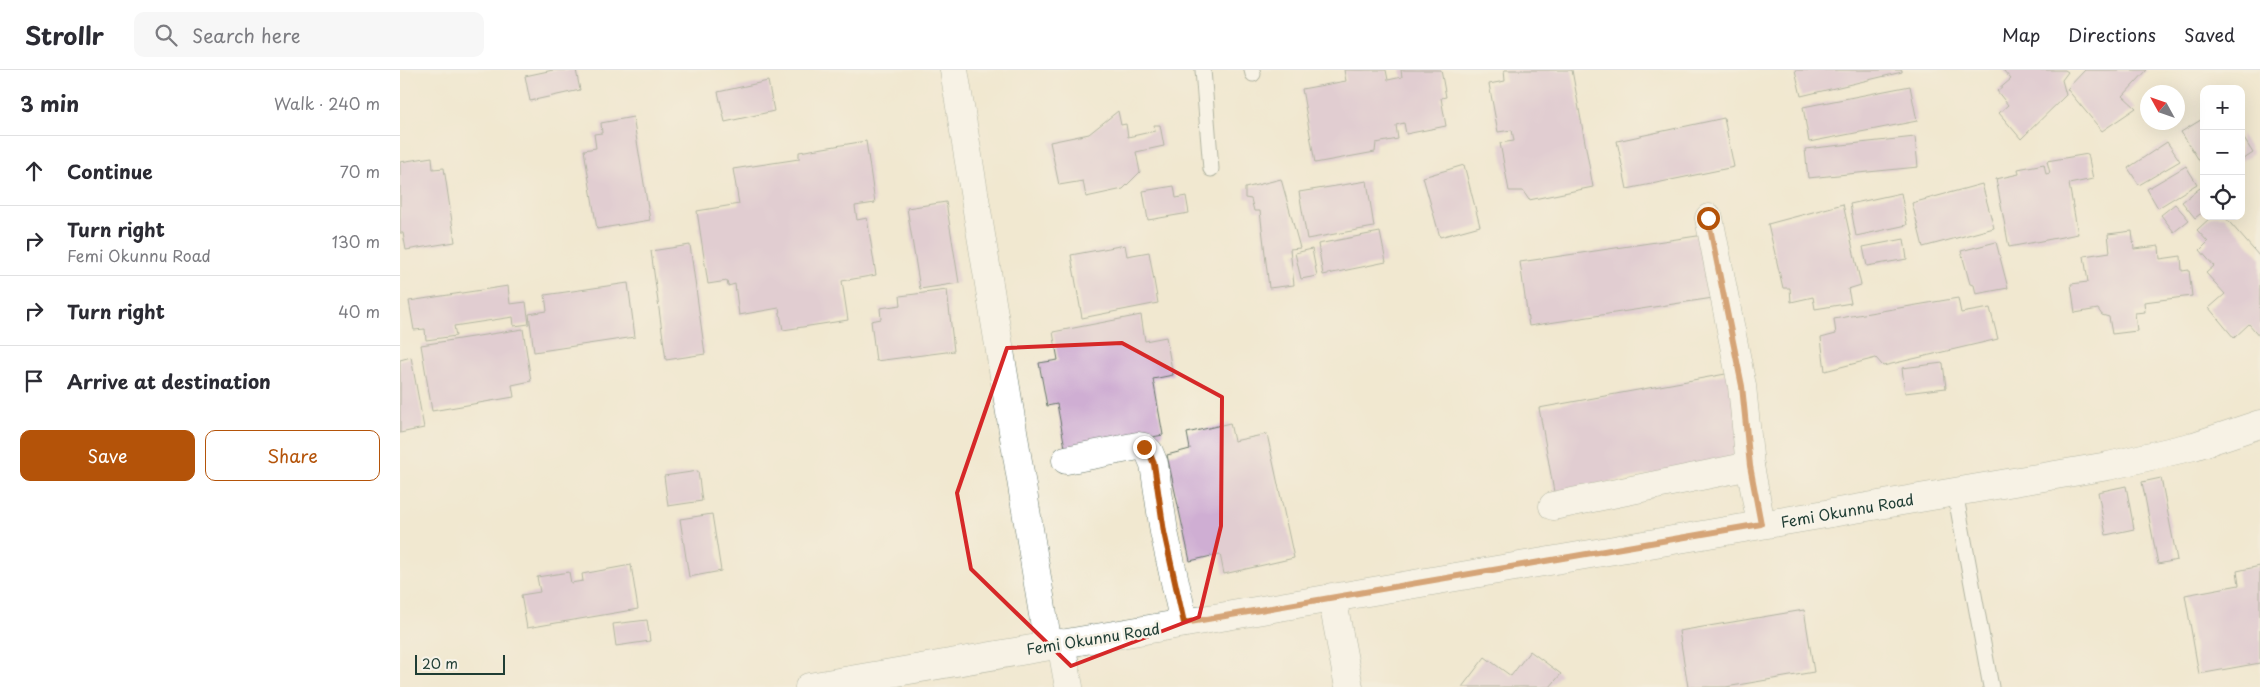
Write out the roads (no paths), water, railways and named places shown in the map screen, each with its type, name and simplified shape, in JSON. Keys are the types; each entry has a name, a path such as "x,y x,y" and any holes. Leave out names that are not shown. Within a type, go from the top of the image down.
{"street":[{"path":"954,70 1055,644 1069,687"},
{"path":"1708,218 1742,386 1750,466 1761,524"},
{"name":"Femi Okunnu Road","path":"809,687 2108,466 2194,446 2260,424"},
{"path":"1066,460 1138,446 1144,447 1149,452 1154,464 1164,532 1184,623"},
{"path":"1553,506 1750,466"},
{"path":"1332,597 1348,687"}],"lane":[{"path":"1203,70 1211,169"},
{"path":"1955,492 1991,687"}]}
